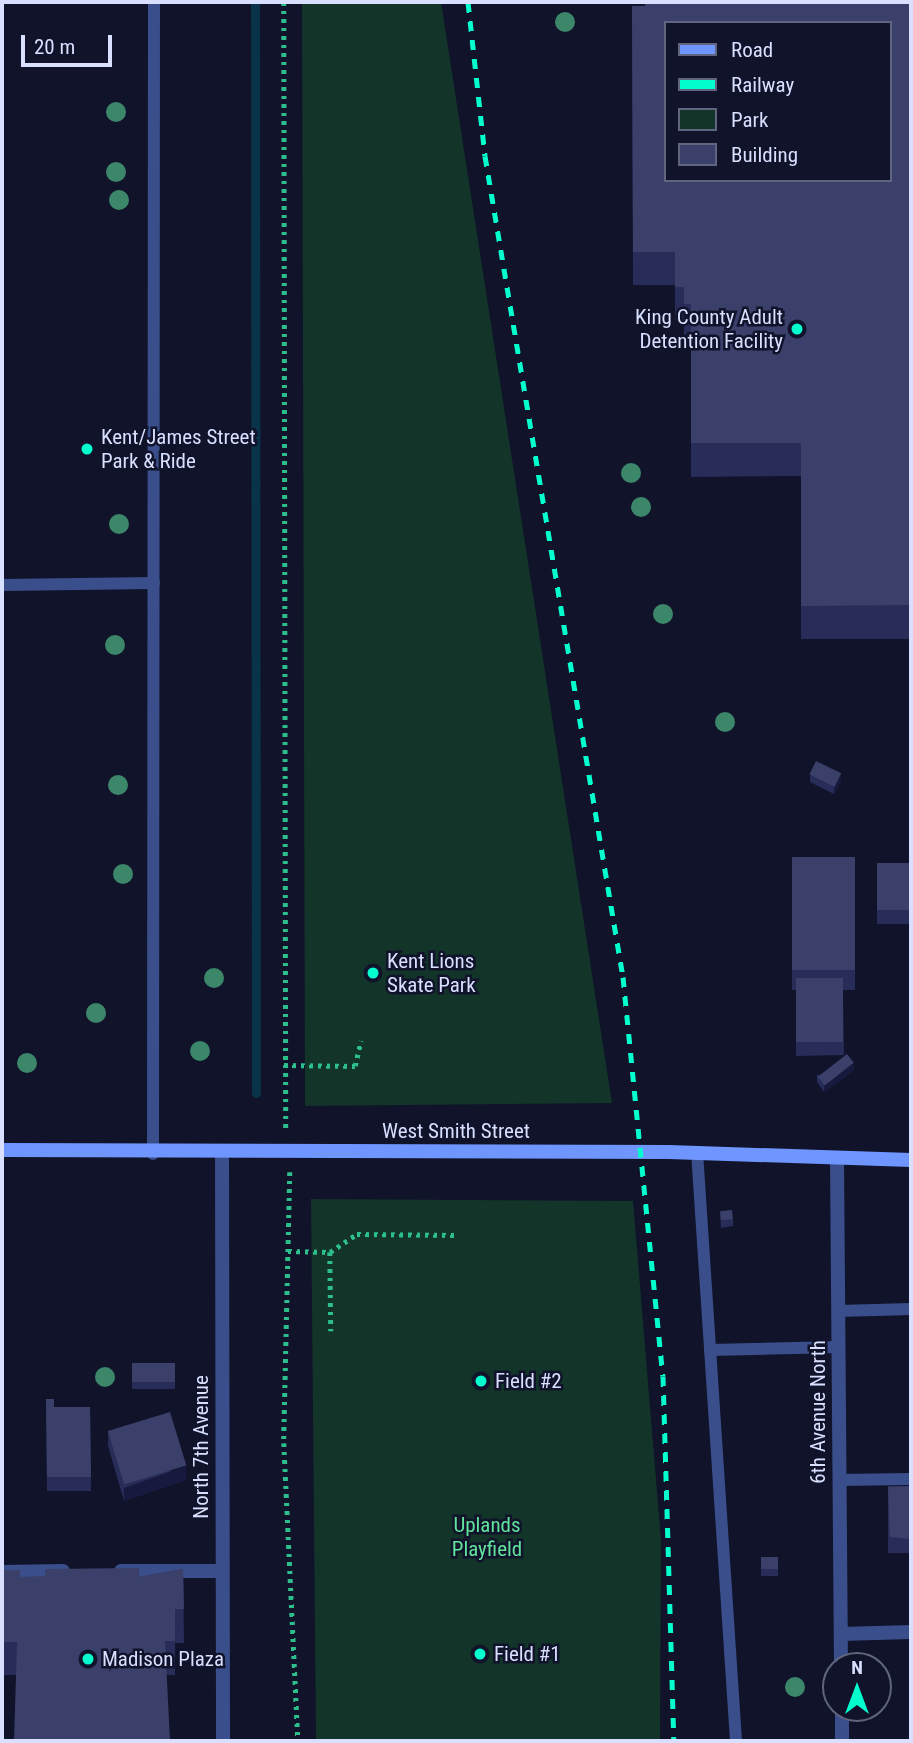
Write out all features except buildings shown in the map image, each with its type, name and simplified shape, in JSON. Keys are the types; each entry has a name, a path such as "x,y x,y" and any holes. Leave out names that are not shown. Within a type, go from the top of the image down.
{"main road":[{"name":"West Smith Street","path":"2,1150 153,1154 697,1152 911,1160"}],"street":[{"name":"North 7th Avenue","path":"222,1152 223,1741"},
{"name":"6th Avenue North","path":"837,1158 841,1652"},
{"path":"2,1572 221,1571"},
{"path":"841,1634 911,1632"},
{"path":"842,1722 842,1741"}],"lane":[{"path":"153,1154 154,2"},
{"path":"2,585 154,583"},
{"path":"697,1152 736,1741"},
{"path":"838,1311 911,1309"},
{"path":"710,1350 839,1347"},
{"path":"839,1480 911,1479"}],"path":[{"path":"284,2 284,1065 290,1153 284,1443 298,1741"},
{"path":"284,1065 355,1066 360,1041"},
{"path":"288,1251 330,1252 357,1234 457,1235"},
{"path":"330,1252 331,1331"}],"green space":[{"path":"302,2 441,2 612,1103 305,1106"},
{"name":"Uplands Playfield","path":"311,1199 633,1201 661,1540 660,1741 316,1741"}],"waterway":[{"path":"255,2 256,1093"}],"railway":[{"path":"468,2 485,156 623,977 663,1376 674,1741"}],"place":[{"name":"King County Adult Detention Facility","path":"797,329"},
{"name":"Kent/James Street Park & Ride","path":"87,449"},
{"name":"Kent Lions Skate Park","path":"373,973"},
{"name":"Field #2","path":"481,1381"},
{"name":"Field #1","path":"480,1654"},
{"name":"Madison Plaza","path":"88,1659"}]}
